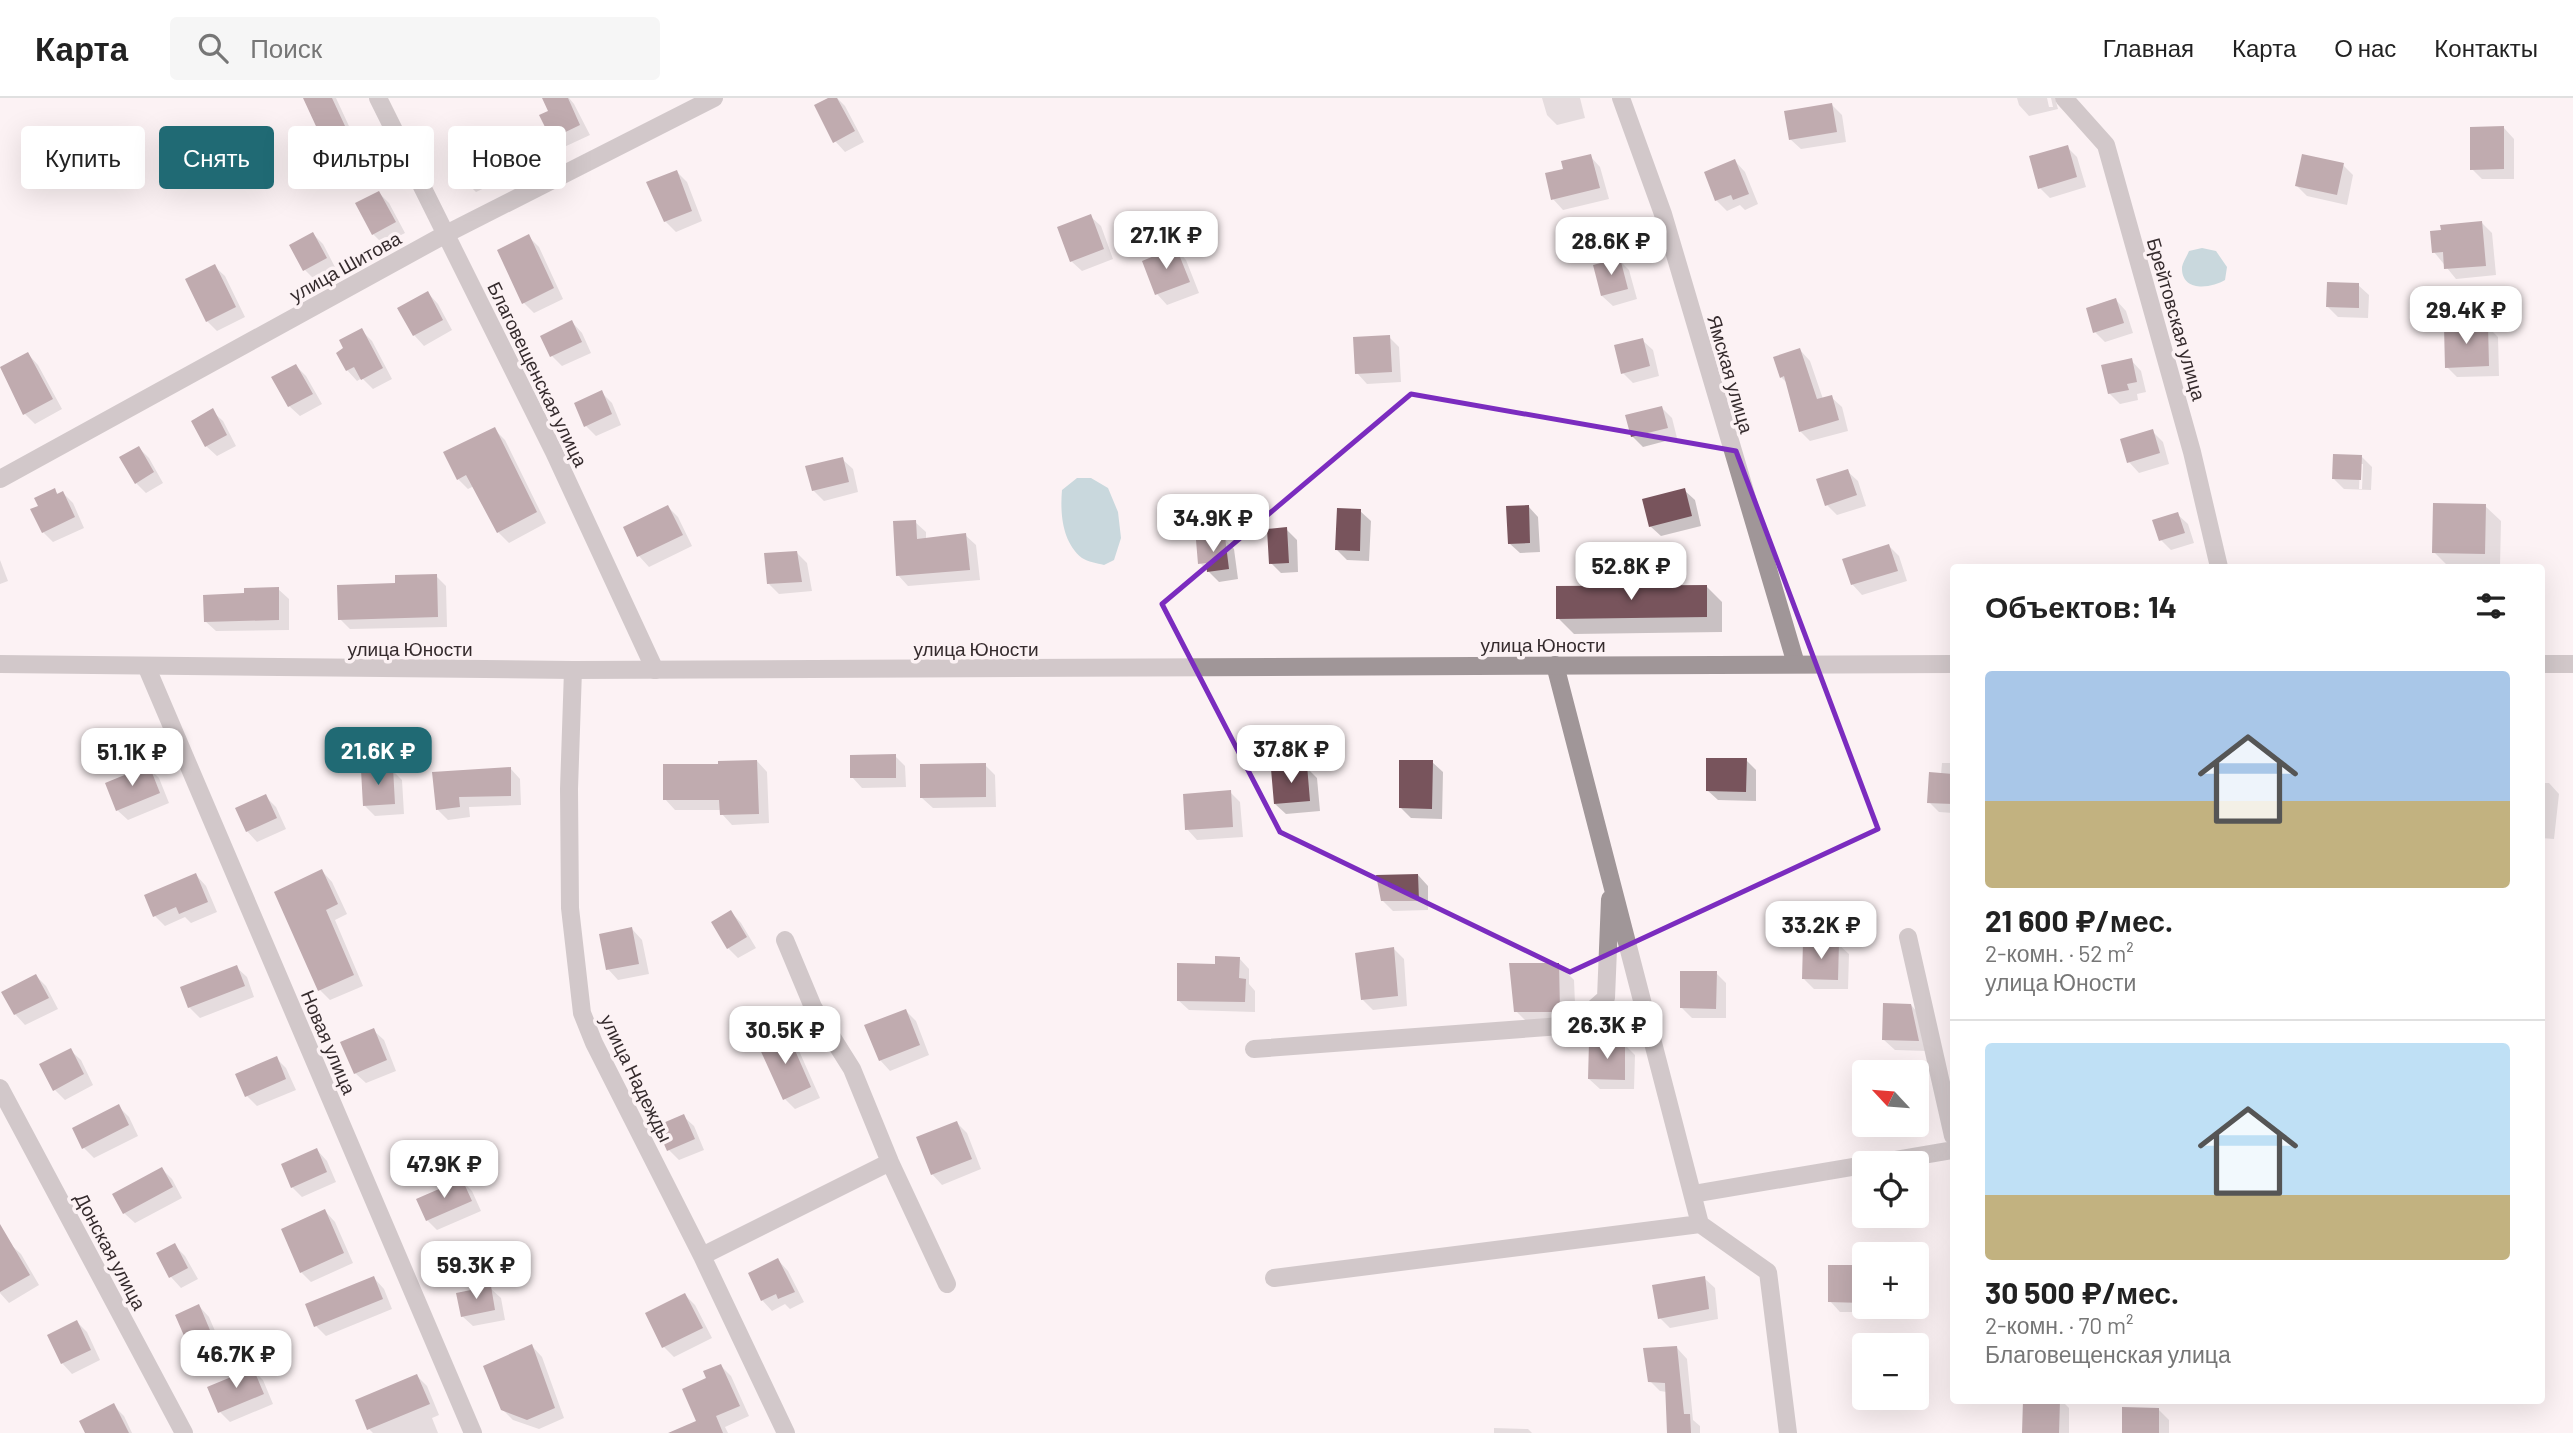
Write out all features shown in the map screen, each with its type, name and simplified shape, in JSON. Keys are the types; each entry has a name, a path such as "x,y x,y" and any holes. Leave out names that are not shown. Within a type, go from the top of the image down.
{"street":[{"name":"Благовещенская улица","path":"378,98 554,452 655,670"},
{"name":"улица Шитова","path":"0,479 446,234 714,98"},
{"name":"Ямская улица","path":"1621,98 1663,214 1796,664"},
{"name":"Брейтовская улица","path":"2064,98 2106,145 2192,452 2217,564"},
{"name":"улица Юности","path":"0,664 147,668 655,670 1950,664"},
{"path":"2545,664 2573,664"},
{"path":"1555,665 1700,1224 1768,1272 1788,1433"},
{"name":"Новая улица","path":"147,668 473,1433"},
{"name":"улица Надежды","path":"573,670 569,908 582,1013 594,1043 702,1256 786,1433"},
{"path":"1254,1049 1575,1025 1606,998 1611,878"},
{"path":"1908,937 1950,1123"},
{"path":"785,940 813,1007 852,1069 890,1162 947,1284"},
{"name":"Донская улица","path":"0,1088 184,1433"},
{"path":"1929,1154 1950,1151"},
{"path":"702,1256 890,1162"},
{"path":"1693,1194 1852,1167"},
{"path":"1274,1278 1700,1224"}],"highlighted area":[{"path":"1411,394 1736,451 1878,829 1570,972 1280,832 1162,604"}],"water":[{"path":"2202,248 2216,251 2227,267 2225,280 2205,286 2192,285 2186,281 2182,267 2184,261 2189,251"},
{"path":"1077,478 1091,478 1108,488 1118,512 1121,538 1114,560 1104,565 1082,558 1066,536 1061,508 1062,490"}],"building":[{"path":"303,98 332,98 345,126 316,126"},
{"path":"542,98 568,98 580,125 566,132 566,126 544,126 539,115 548,111"},
{"path":"828,98 837,98 855,131 833,143 814,105"},
{"path":"1832,103 1837,132 1789,140 1784,111"},
{"path":"2504,126 2504,169 2470,170 2470,127"},
{"path":"2068,145 2077,177 2038,189 2029,156"},
{"path":"1591,154 1600,188 1551,200 1545,173 1563,169 1561,161"},
{"path":"2302,154 2344,163 2337,195 2295,186"},
{"path":"1735,159 1749,194 1733,200 1731,195 1715,201 1704,172"},
{"path":"677,170 692,211 664,222 646,182"},
{"path":"379,191 396,222 372,235 355,203"},
{"path":"1091,214 1104,249 1070,262 1057,227"},
{"path":"2482,221 2486,266 2444,269 2443,252 2432,253 2430,231 2441,230 2440,225"},
{"path":"313,232 327,258 303,271 289,245"},
{"path":"529,234 554,288 522,304 497,250"},
{"path":"1176,247 1190,282 1155,295 1142,261"},
{"path":"1620,258 1628,289 1601,296 1593,265"},
{"path":"215,264 236,307 206,322 185,279"},
{"path":"2327,282 2359,283 2359,308 2326,307"},
{"path":"428,291 443,320 413,336 397,308"},
{"path":"2116,298 2124,323 2093,333 2086,308"},
{"path":"572,320 582,342 550,357 540,336"},
{"path":"2488,325 2489,366 2445,368 2444,326"},
{"path":"362,328 383,368 361,380 354,367 346,371 336,353 343,348 339,340"},
{"path":"1390,335 1392,372 1355,374 1353,337"},
{"path":"1643,338 1650,366 1621,374 1614,345"},
{"path":"1800,348 1817,399 1832,395 1839,420 1799,432 1784,376 1780,378 1773,357"},
{"path":"28,352 53,399 23,415 0,367"},
{"path":"2132,358 2137,382 2127,384 2129,390 2108,394 2101,365"},
{"path":"296,364 313,394 288,407 271,377"},
{"path":"602,390 612,414 584,427 574,403"},
{"path":"1662,406 1668,428 1631,437 1625,415"},
{"path":"213,408 227,435 205,447 191,421"},
{"path":"495,427 537,512 497,533 466,475 457,480 443,452"},
{"path":"2153,429 2160,453 2127,463 2120,439"},
{"path":"139,446 154,472 135,484 119,457"},
{"path":"2333,454 2362,455 2361,480 2332,479"},
{"path":"843,457 849,482 812,491 805,466"},
{"path":"1848,469 1857,495 1825,506 1816,479"},
{"path":"55,488 57,494 63,491 75,517 42,533 30,509 38,506 34,498"},
{"path":"1685,488 1692,516 1649,527 1642,499"},
{"path":"2433,503 2486,504 2485,554 2432,553"},
{"path":"668,505 683,535 637,557 623,527"},
{"path":"1529,505 1530,543 1508,544 1506,506"},
{"path":"1337,508 1361,509 1360,551 1335,550"},
{"path":"2178,512 2185,533 2159,541 2152,520"},
{"path":"916,520 917,539 966,533 970,570 896,576 893,521"},
{"path":"1287,527 1289,563 1269,564 1267,529"},
{"path":"1225,537 1229,569 1207,572 1206,563 1198,564 1196,540"},
{"path":"1889,544 1898,571 1851,585 1842,559"},
{"path":"797,551 802,582 767,584 764,553"},
{"path":"437,574 438,617 338,620 337,585 395,583 395,575"},
{"path":"1707,585 1707,617 1556,619 1556,586"},
{"path":"279,587 279,620 204,622 203,595 244,593 244,588"},
{"path":"896,754 896,778 850,778 850,755"},
{"path":"1706,758 1747,758 1746,792 1706,791"},
{"path":"757,760 759,814 720,815 719,800 663,800 663,764 718,764 718,761"},
{"path":"1399,760 1433,760 1432,809 1399,808"},
{"path":"986,763 986,797 920,798 920,764"},
{"path":"149,765 160,793 116,811 105,783"},
{"path":"1307,765 1310,801 1274,804 1271,769"},
{"path":"511,767 511,796 459,797 460,807 436,810 432,772"},
{"path":"393,768 395,804 363,806 361,770"},
{"path":"1929,772 1950,774 1950,804 1927,803"},
{"path":"1231,790 1233,827 1185,830 1183,794"},
{"path":"266,794 277,818 246,832 235,808"},
{"path":"322,869 338,904 326,910 354,975 318,991 274,892"},
{"path":"196,873 208,902 179,914 176,907 153,917 144,895"},
{"path":"1418,874 1419,901 1381,901 1376,875"},
{"path":"731,910 747,937 727,949 711,922"},
{"path":"632,927 639,964 606,970 599,934"},
{"path":"1803,942 1839,942 1838,980 1802,979"},
{"path":"1394,947 1398,996 1361,1000 1355,953"},
{"path":"1215,956 1240,957 1239,978 1246,979 1245,1002 1177,1001 1177,963 1215,964"},
{"path":"1509,963 1559,963 1560,1012 1514,1012"},
{"path":"237,965 245,986 188,1008 180,987"},
{"path":"1680,971 1717,971 1716,1009 1680,1008"},
{"path":"36,974 49,998 14,1015 1,992"},
{"path":"1883,1003 1911,1004 1919,1041 1882,1040"},
{"path":"906,1009 920,1045 879,1061 864,1025"},
{"path":"374,1028 387,1060 354,1074 340,1042"},
{"path":"787,1032 811,1087 783,1100 758,1045"},
{"path":"1589,1042 1625,1043 1625,1080 1588,1079"},
{"path":"71,1048 84,1074 53,1091 39,1064"},
{"path":"277,1056 286,1079 245,1097 235,1074"},
{"path":"119,1104 129,1125 82,1149 72,1128"},
{"path":"684,1114 695,1139 667,1151 656,1126"},
{"path":"957,1121 972,1159 931,1175 916,1137"},
{"path":"317,1148 327,1172 291,1188 281,1164"},
{"path":"162,1167 173,1187 123,1214 112,1194"},
{"path":"462,1179 472,1201 426,1221 416,1199"},
{"path":"325,1209 344,1253 300,1273 281,1229"},
{"path":"0,1224 30,1275 0,1292"},
{"path":"175,1243 188,1268 169,1278 156,1253"},
{"path":"778,1258 795,1292 778,1299 776,1294 761,1301 748,1273"},
{"path":"1828,1265 1852,1265 1852,1303 1828,1302"},
{"path":"374,1276 383,1299 314,1327 305,1304"},
{"path":"1705,1276 1709,1309 1658,1319 1652,1285"},
{"path":"491,1286 495,1310 461,1317 456,1293"},
{"path":"685,1293 703,1328 662,1348 645,1313"},
{"path":"199,1304 212,1335 188,1345 175,1315"},
{"path":"77,1320 91,1350 61,1364 47,1335"},
{"path":"532,1344 555,1408 527,1420 501,1410 483,1366"},
{"path":"1677,1346 1684,1414 1690,1414 1691,1433 1667,1433 1665,1383 1648,1382 1643,1348"},
{"path":"721,1364 740,1406 716,1416 723,1433 668,1433 696,1421 682,1389 706,1378 703,1371"},
{"path":"253,1368 264,1394 218,1413 207,1387"},
{"path":"417,1374 430,1404 367,1430 355,1400"},
{"path":"114,1403 129,1433 85,1433 79,1421"},
{"path":"2023,1404 2060,1404 2059,1433 2022,1433"},
{"path":"2122,1407 2159,1408 2159,1433 2122,1433"}]}
